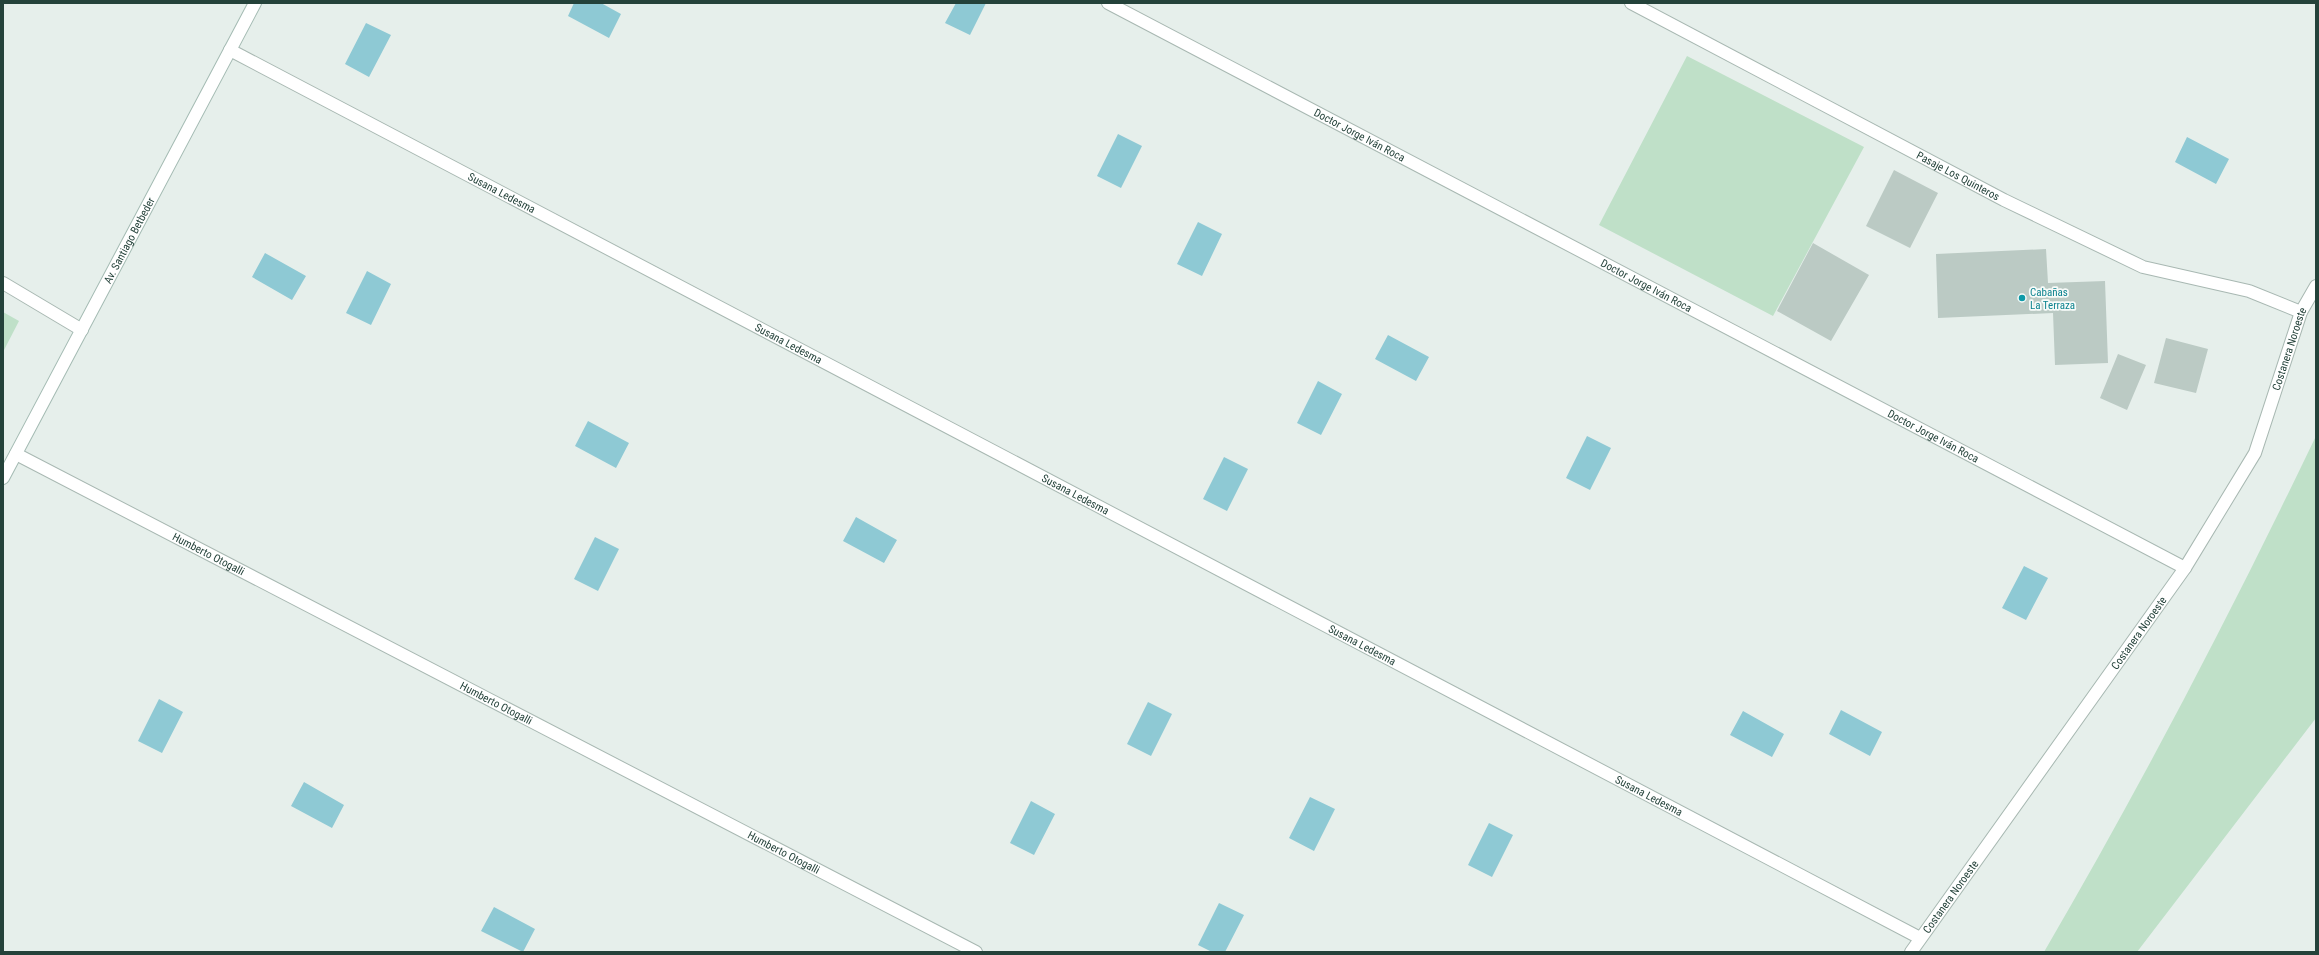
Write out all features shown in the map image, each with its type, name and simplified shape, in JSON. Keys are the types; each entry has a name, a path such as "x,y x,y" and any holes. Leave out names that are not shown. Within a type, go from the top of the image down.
{"street":[{"name":"Av. Santiago Betbeder","path":"3,478 255,3"},
{"name":"Doctor Jorge Iván Roca","path":"1108,3 2185,568"},
{"name":"Pasaje Los Quinteros","path":"1631,3 2004,200 2143,267 2249,291 2301,312"},
{"name":"Susana Ledesma","path":"230,50 1920,938"},
{"path":"3,283 82,330"},
{"name":"Costanera Noroeste","path":"1911,952 2185,568 2255,453 2301,312 2316,286"},
{"name":"Humberto Otogalli","path":"16,454 976,952"}],"green space":[{"path":"1687,56 1864,147 1773,316 1599,225"},
{"path":"3,312 19,321 3,352"},
{"path":"2316,436 2316,718 2137,952 2044,952 2116,825 2185,697 2252,567"}],"water":[{"path":"574,3 601,3 621,14 609,38 568,16"},
{"path":"956,3 986,3 970,35 945,23"},
{"path":"366,23 391,35 369,77 345,64"},
{"path":"1118,134 1142,146 1121,188 1097,176"},
{"path":"2187,137 2229,159 2216,184 2175,162"},
{"path":"1198,222 1222,234 1202,276 1177,264"},
{"path":"265,253 306,276 292,300 252,277"},
{"path":"367,271 391,284 371,325 346,313"},
{"path":"1388,335 1429,357 1416,381 1375,359"},
{"path":"1318,381 1342,394 1321,435 1297,423"},
{"path":"588,421 629,443 616,468 575,446"},
{"path":"1587,436 1611,448 1590,490 1566,478"},
{"path":"1224,457 1248,469 1227,511 1203,499"},
{"path":"856,517 897,540 884,563 843,541"},
{"path":"595,537 619,549 598,591 574,579"},
{"path":"2024,566 2048,578 2026,620 2002,608"},
{"path":"159,699 183,712 162,753 138,741"},
{"path":"1148,702 1172,714 1151,756 1127,744"},
{"path":"1841,710 1882,732 1870,756 1829,734"},
{"path":"1743,711 1784,734 1772,757 1730,735"},
{"path":"304,782 344,805 332,828 291,806"},
{"path":"1310,797 1335,809 1314,851 1289,838"},
{"path":"1031,801 1055,814 1034,855 1010,843"},
{"path":"1489,823 1513,835 1492,877 1468,865"},
{"path":"1219,903 1244,915 1225,952 1212,952 1198,945"},
{"path":"494,907 535,929 523,952 481,931"}],"building":[{"path":"1894,170 1938,193 1910,248 1866,226"},
{"path":"1813,243 1869,275 1831,341 1777,311"},
{"name":"Cabañas La Terraza","path":"2046,249 2048,283 2105,281 2108,363 2055,365 2053,313 1938,318 1936,254"},
{"path":"2166,338 2208,349 2196,393 2154,383"},
{"path":"2118,354 2146,365 2127,410 2100,398"}],"place":[{"name":"Cabañas La Terraza","path":"2022,298"}]}
